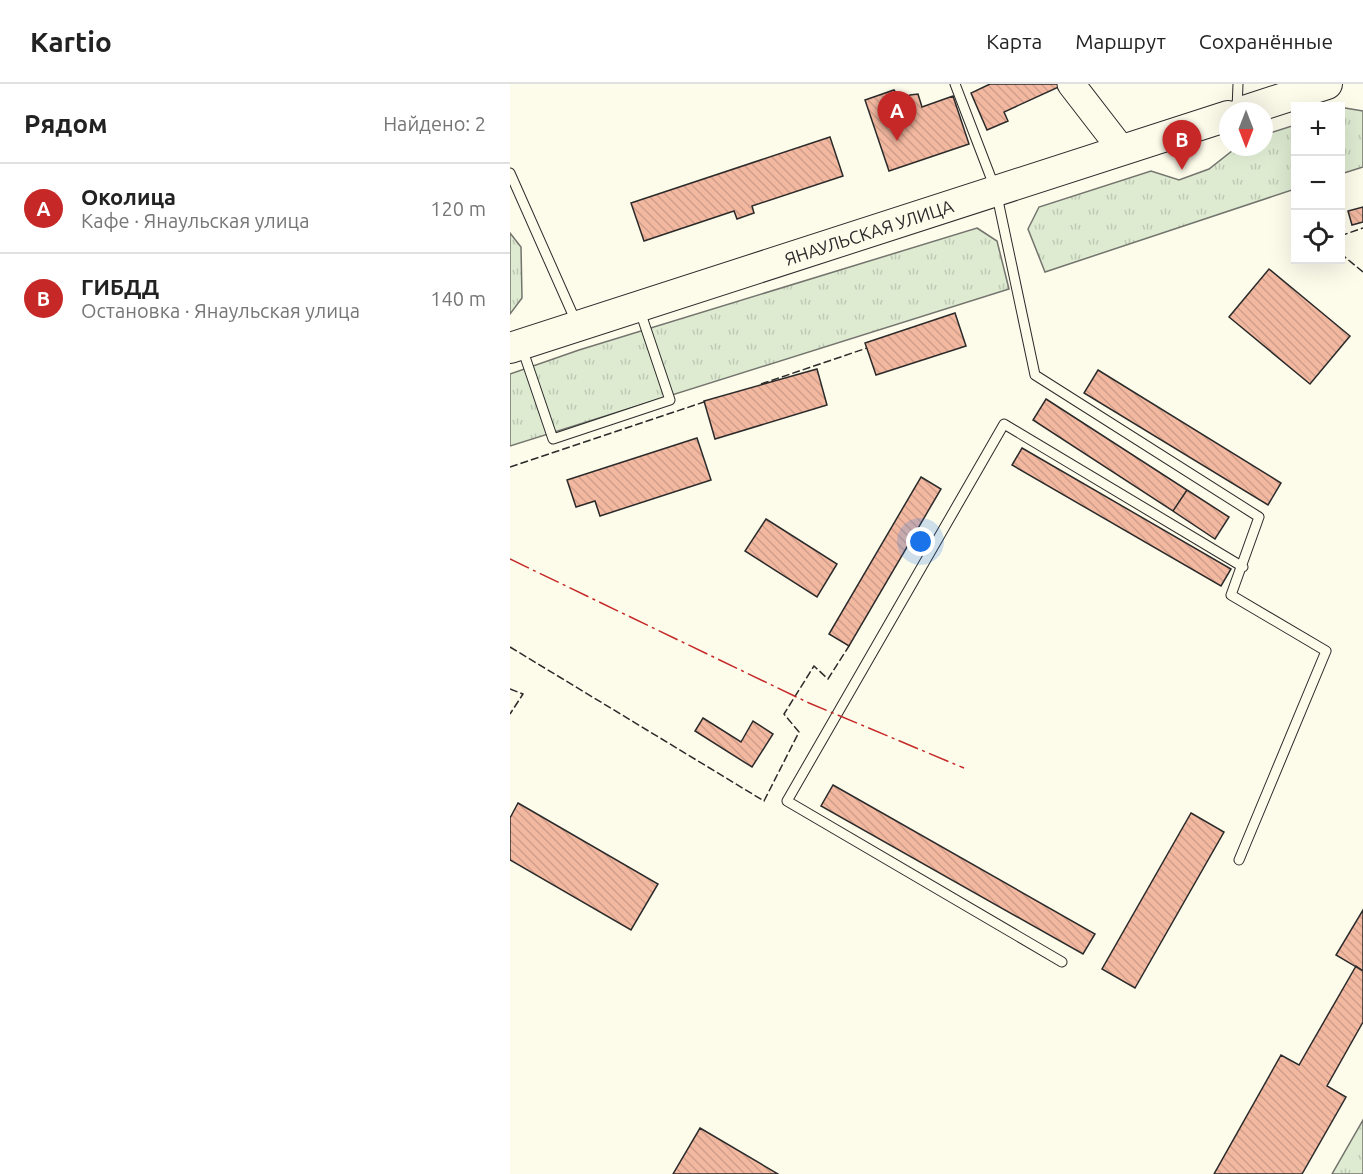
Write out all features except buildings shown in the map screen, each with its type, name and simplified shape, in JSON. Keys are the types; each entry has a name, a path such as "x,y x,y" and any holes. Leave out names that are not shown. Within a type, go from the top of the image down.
{"main road":[{"path":"1272,102 1327,84"},
{"name":"ЯНАУЛЬСКАЯ УЛИЦА","path":"515,347 1219,119"}],"street":[{"path":"1071,84 1122,150"}],"lane":[{"path":"955,84 996,191 1035,375 1259,518 1231,595 1326,651 1239,860"},
{"path":"1237,102 1238,84"},
{"path":"510,173 578,326"},
{"path":"515,347 553,440 670,400 638,306"},
{"path":"1062,962 787,801 1004,424 1243,567"}],"green space":[{"path":"1345,108 1363,111 1363,167 1345,173"},
{"path":"1291,126 1291,190 1045,272 1028,229 1039,207 1151,171 1179,180 1209,169 1226,156 1273,156 1273,132"},
{"path":"977,228 997,241 1009,289 510,446 510,374 579,350"},
{"path":"510,233 521,247 522,298 510,314"},
{"path":"1363,1120 1363,1174 1332,1174"}],"fence":[{"path":"1345,234 1363,228"},
{"path":"1345,257 1363,272"},
{"path":"761,384 867,348"},
{"path":"510,467 707,401"},
{"path":"510,647 764,801 799,732 784,714 814,666 828,679 849,646"},
{"path":"510,689 523,694 510,714"}],"power":[{"path":"510,559 809,703 964,768"}],"place":[{"name":"Околица","path":"897,141"},
{"name":"ГИБДД","path":"1182,170"}]}
